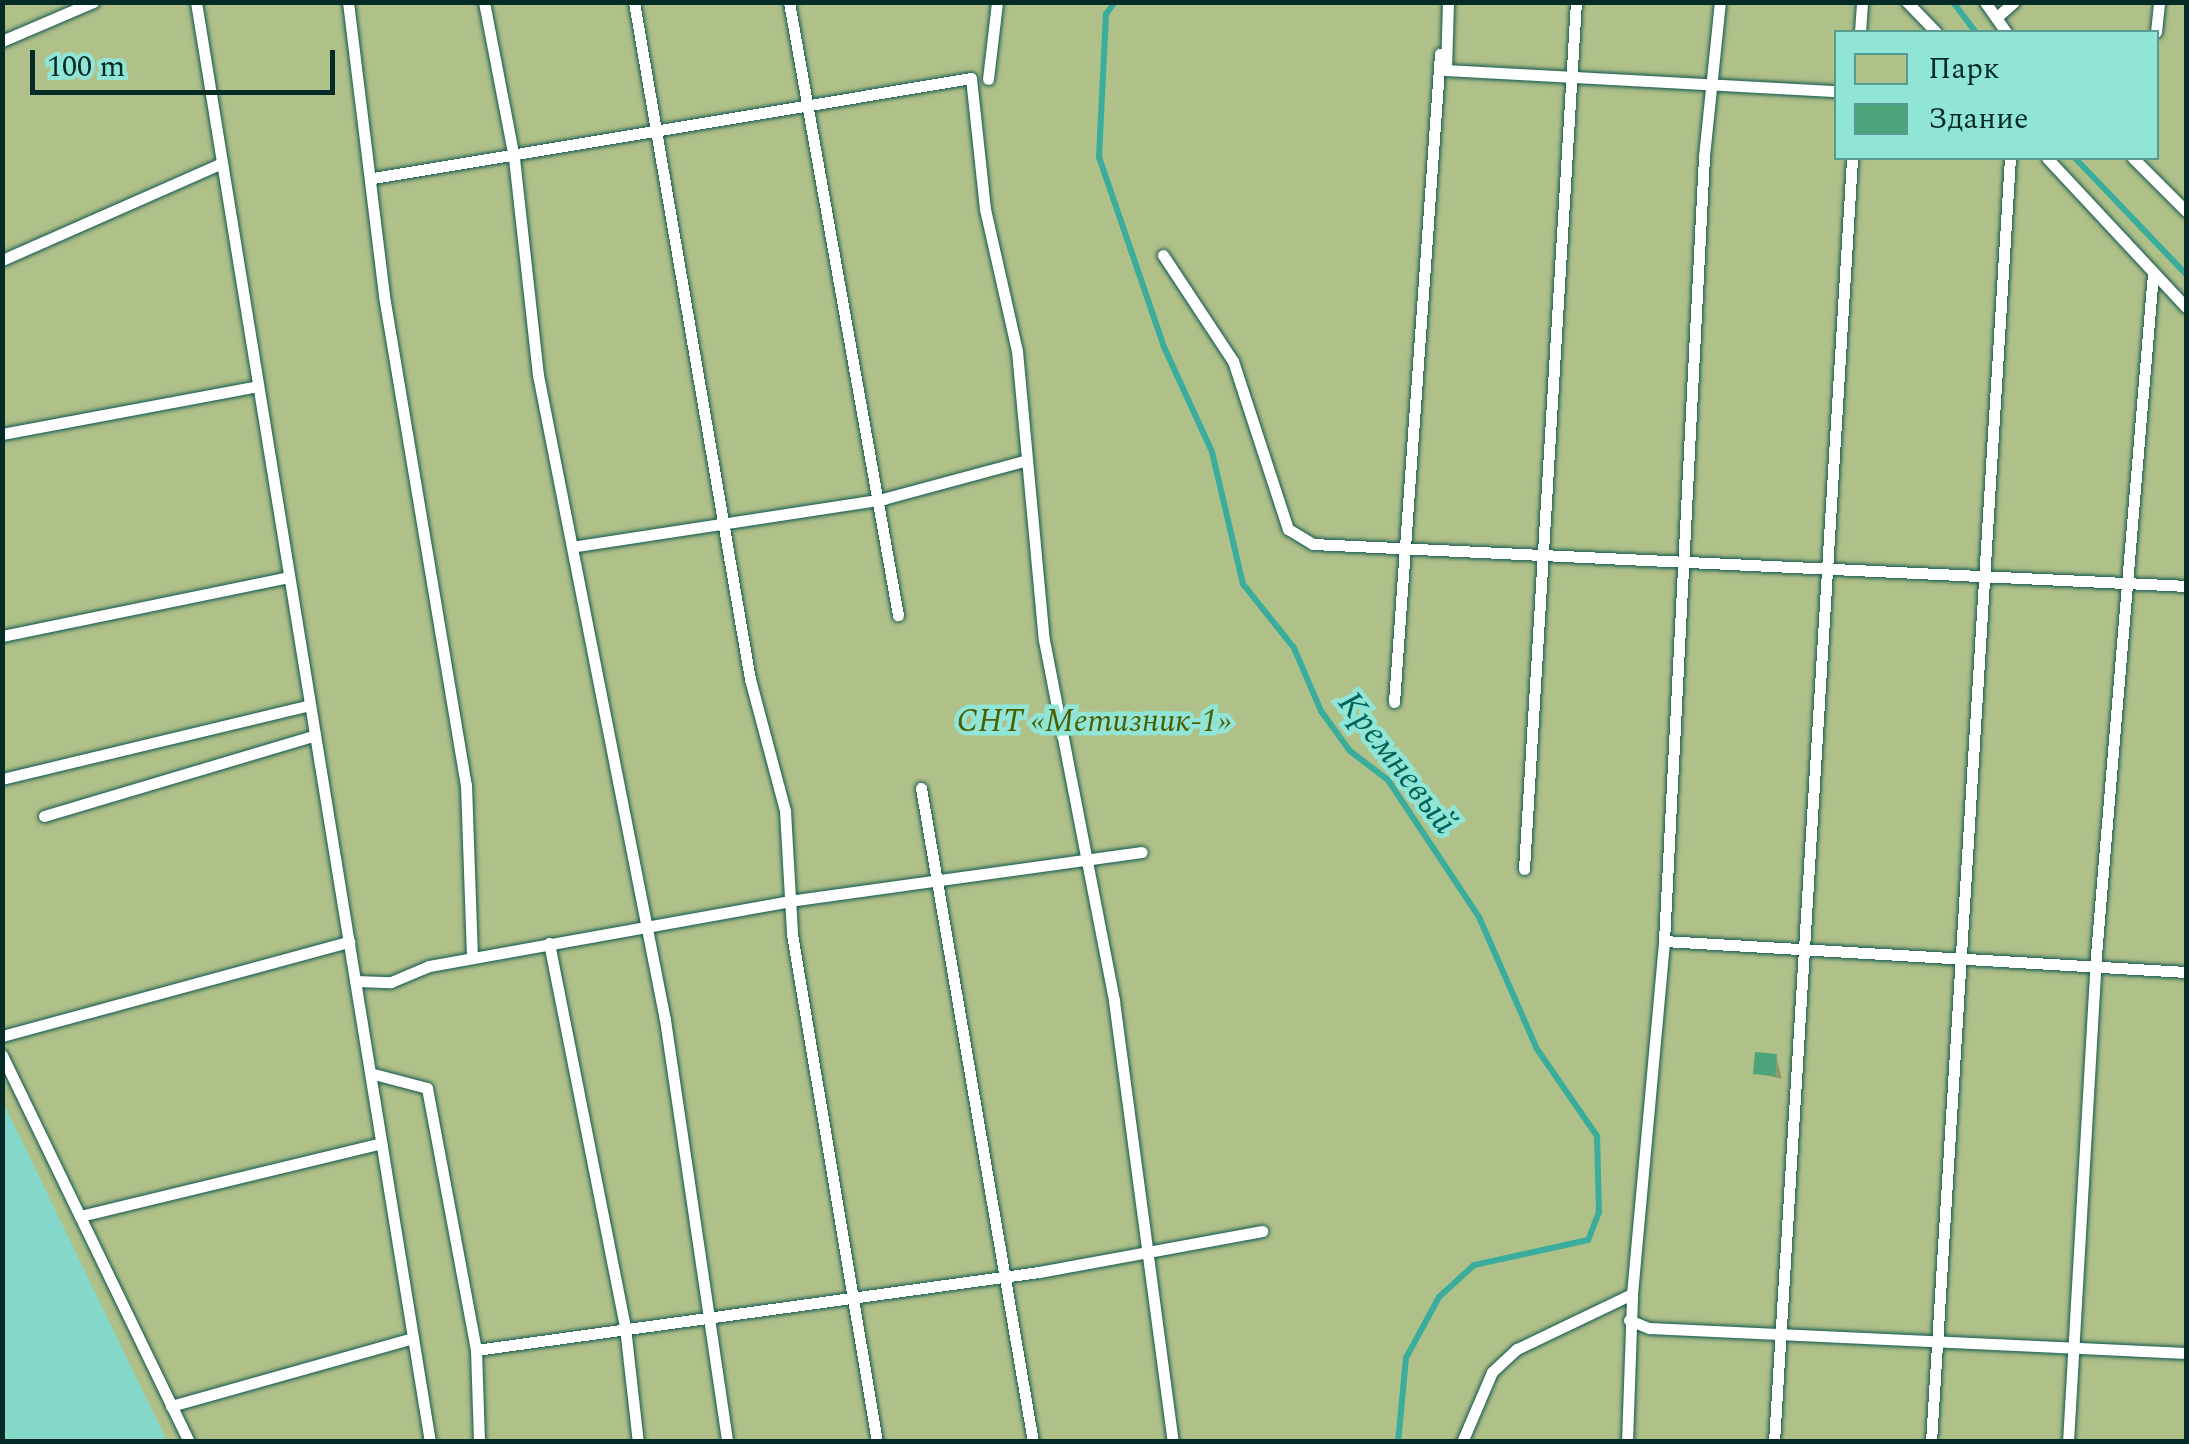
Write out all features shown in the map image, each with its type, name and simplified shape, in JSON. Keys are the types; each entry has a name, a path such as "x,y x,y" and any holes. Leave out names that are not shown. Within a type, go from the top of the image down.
{"lane":[{"path":"2,41 93,2"},
{"path":"196,2 430,1442"},
{"path":"348,2 373,178 384,296 466,785 472,958"},
{"path":"484,2 514,158 538,375 577,546 640,926 665,1020 703,1317 727,1442"},
{"path":"634,2 724,529 784,811 789,901 877,1442"},
{"path":"788,2 883,499 898,616"},
{"path":"988,79 997,2"},
{"path":"1394,702 1440,54 1448,2"},
{"path":"1524,868 1548,550 1576,2"},
{"path":"1627,1442 1628,1320 1664,941 1712,82 1720,2"},
{"path":"1860,30 1862,2"},
{"path":"1907,2 1934,30"},
{"path":"1985,2 2005,30"},
{"path":"1998,16 2014,2"},
{"path":"2156,30 2159,2"},
{"path":"1440,54 1446,70 1834,91"},
{"path":"373,178 514,158 656,128 971,78 983,196 1017,351 1024,461 1055,706 1087,858 1142,1250 1174,1442"},
{"path":"1774,1442 1852,160"},
{"path":"1931,1442 2010,160"},
{"path":"2048,160 2186,307"},
{"path":"2140,160 2186,211"},
{"path":"2,260 222,164"},
{"path":"1163,255 1233,360 1288,529 1313,544 1826,562 2186,586"},
{"path":"2068,1442 2094,968 2153,273"},
{"path":"2,434 258,386"},
{"path":"577,546 724,529 883,499 1024,461"},
{"path":"2,636 290,577"},
{"path":"2,779 310,705"},
{"path":"44,816 315,735"},
{"path":"921,788 1033,1442"},
{"path":"355,981 390,982 472,958 789,901 1142,852"},
{"path":"1664,941 2186,972"},
{"path":"2,1036 349,942"},
{"path":"549,943 625,1327 638,1442"},
{"path":"2,1054 188,1442"},
{"path":"370,1073 427,1088 476,1350 480,1442"},
{"path":"80,1216 382,1144"},
{"path":"476,1350 1262,1231"},
{"path":"1462,1442 1492,1372 1517,1348 1632,1294"},
{"path":"1628,1320 1780,1336 2186,1353"},
{"path":"172,1406 413,1338"}],"green space":[{"name":"СНТ «Метизник-1»","path":"3,3 2186,3 2186,1441 167,1441 3,1102"}],"building":[{"path":"1755,1052 1777,1054 1775,1076 1753,1074"}],"waterway":[{"name":"Кремневый","path":"1115,2 1106,14 1099,157 1164,347 1212,452 1243,584 1294,648 1321,711 1350,751 1388,780 1479,917 1537,1049 1597,1136 1599,1212 1588,1240 1474,1265 1439,1297 1406,1358 1398,1442"},
{"path":"1953,2 1974,30"},
{"path":"2077,160 2186,274"}]}
